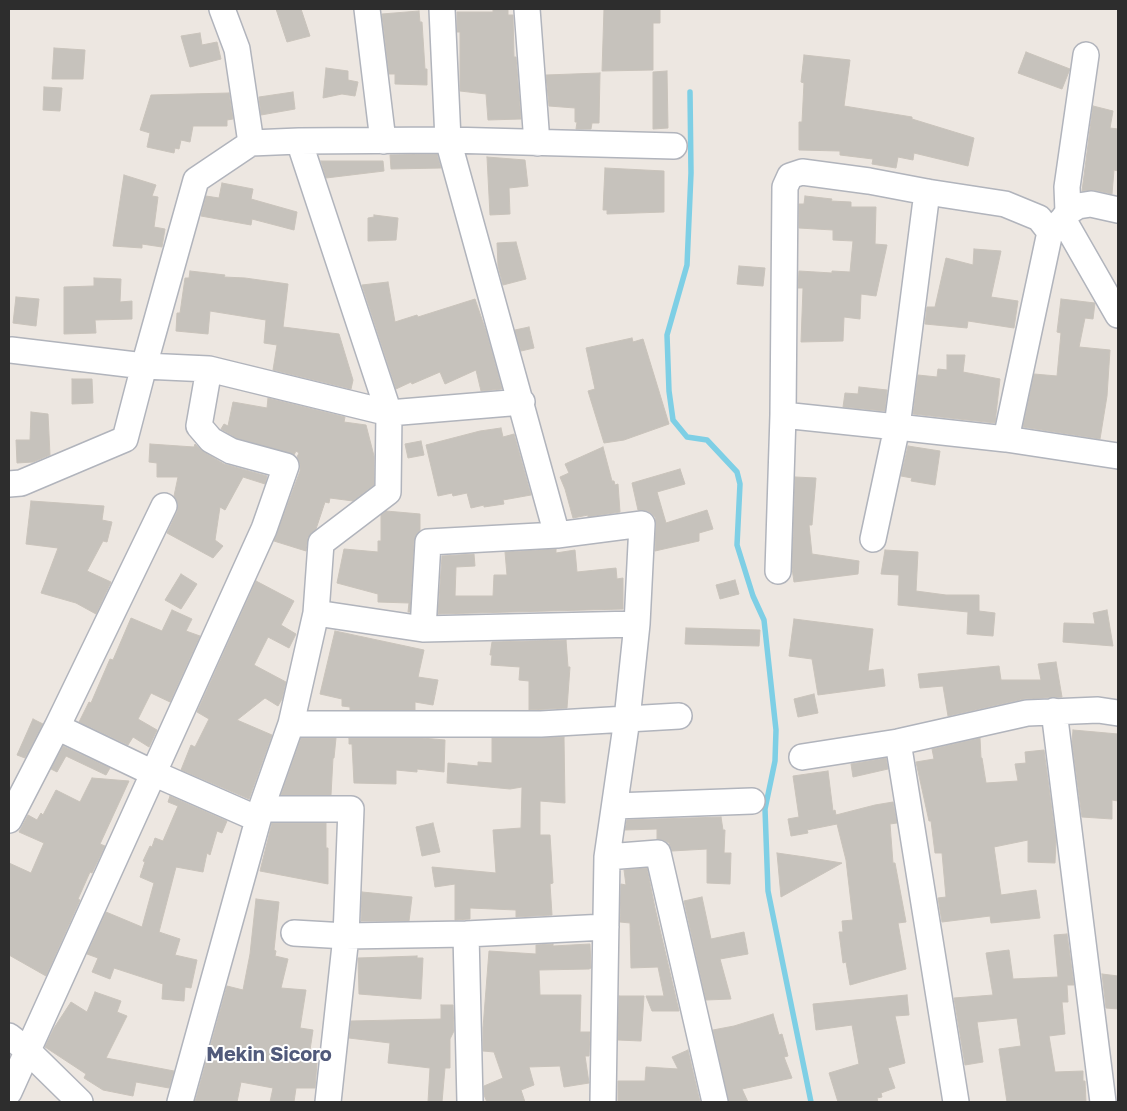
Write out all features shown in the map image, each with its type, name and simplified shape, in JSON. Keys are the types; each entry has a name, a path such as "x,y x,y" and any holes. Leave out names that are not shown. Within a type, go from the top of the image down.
{"street":[{"path":"222,9 237,49 251,143"},
{"path":"367,9 383,141"},
{"path":"442,9 448,140 522,402 557,535"},
{"path":"527,9 537,143"},
{"path":"1006,440 1060,221 1086,55"},
{"path":"9,484 21,483 125,439 196,180 251,143 448,140 674,146"},
{"path":"180,1102 259,814 291,724 316,613 321,543 388,492 389,413 299,141"},
{"path":"778,571 783,415 785,188 790,176 802,172 869,181 1005,204 1039,218 1060,221 1078,206 1091,204 1118,210"},
{"path":"873,539 897,427 927,192"},
{"path":"1060,221 1118,315"},
{"path":"12,350 144,366 209,369 389,413 522,402"},
{"path":"9,1092 18,1043 153,773 264,529 286,466 231,451 211,440 199,426 209,369"},
{"path":"783,415 1006,440 1118,456"},
{"path":"9,820 57,727 164,506"},
{"path":"423,629 428,542 557,535 642,524 637,624 627,719 608,857 603,1102"},
{"path":"316,613 423,629 637,624"},
{"path":"802,757 898,742 1027,713 1098,710 1118,713"},
{"path":"1054,711 1103,1102"},
{"path":"291,724 541,724 679,716"},
{"path":"57,727 153,773 259,814 351,809 346,936 328,1102"},
{"path":"898,742 956,1102"},
{"path":"615,806 752,801"},
{"path":"608,857 658,853 715,1102"},
{"path":"294,933 346,936 466,934 606,927"},
{"path":"466,934 470,1102"},
{"path":"18,1043 80,1102"}],"building":[{"path":"276,9 301,9 310,36 287,42"},
{"path":"493,9 508,9 508,15 513,15 514,57 516,57 521,119 488,120 486,94 460,91 460,32 457,32 457,12 493,12"},
{"path":"604,9 660,9 660,23 653,23 653,70 602,71"},
{"path":"419,11 420,22 422,22 427,85 395,84 395,74 389,74 382,14"},
{"path":"200,33 202,45 217,42 221,59 190,67 181,36"},
{"path":"54,48 85,50 83,79 52,79"},
{"path":"1026,52 1070,69 1062,89 1018,73"},
{"path":"804,55 850,60 844,106 912,117 912,119 974,138 968,166 914,153 913,160 898,157 896,168 872,164 873,159 840,155 840,151 799,150 799,122 802,122 804,83 801,82"},
{"path":"326,68 348,71 348,80 358,82 355,96 342,94 323,98"},
{"path":"667,71 668,128 653,129 653,72"},
{"path":"600,73 599,123 592,123 591,129 576,129 575,108 549,106 546,75"},
{"path":"44,87 62,88 60,111 43,110"},
{"path":"293,92 295,109 261,115 259,97"},
{"path":"229,93 233,119 227,120 227,126 193,126 190,142 181,140 179,149 175,148 174,153 147,147 150,133 140,130 151,95"},
{"path":"1093,106 1113,111 1110,128 1118,129 1118,171 1114,170 1112,194 1094,190 1082,191"},
{"path":"437,154 441,168 391,169 390,155"},
{"path":"487,157 525,160 528,186 509,188 510,214 490,215"},
{"path":"321,161 383,161 384,171 326,178"},
{"path":"605,168 664,171 664,212 607,214 607,210 603,210"},
{"path":"124,175 156,185 152,196 158,197 154,227 165,229 162,247 142,244 142,248 113,246"},
{"path":"222,183 253,189 251,199 297,212 294,230 252,219 251,225 201,216 206,196 219,198"},
{"path":"805,196 832,199 831,201 851,202 851,207 876,207 875,244 887,245 876,296 861,294 860,319 844,317 843,341 801,342 803,288 798,288 799,271 850,272 853,241 833,240 833,230 799,228 799,204 804,204"},
{"path":"374,215 398,218 396,240 368,241 368,218 374,217"},
{"path":"516,242 526,279 503,285 498,266 497,243"},
{"path":"974,249 1001,251 991,297 1018,301 1014,328 968,321 967,328 925,324 927,307 935,307 946,258 973,265"},
{"path":"739,266 765,268 763,286 737,284"},
{"path":"190,271 288,284 283,327 339,334 353,380 351,389 273,370 277,345 264,343 266,320 210,311 208,334 176,331 177,313 180,313 185,278 189,278"},
{"path":"94,278 121,279 120,302 132,301 132,319 95,320 96,333 64,334 64,287 94,286"},
{"path":"388,282 395,322 417,315 418,317 475,299 502,389 481,391 476,370 445,384 440,372 396,389 362,285"},
{"path":"16,297 39,299 36,326 13,323"},
{"path":"1061,299 1095,303 1093,319 1085,318 1079,347 1110,350 1107,396 1100,439 1023,427 1034,374 1057,376 1061,333 1057,332"},
{"path":"529,327 534,348 521,351 515,330"},
{"path":"632,338 633,342 643,339 669,424 624,440 604,443 588,391 595,389 586,348"},
{"path":"947,355 965,355 963,372 1000,379 995,423 913,414 918,375 937,377 938,369 947,370"},
{"path":"72,379 92,379 93,403 72,404"},
{"path":"859,387 887,390 885,411 843,407 845,393 858,394"},
{"path":"268,398 345,417 344,422 366,425 374,456 374,485 353,501 330,498 329,503 325,502 316,529 308,537 306,551 274,541 300,471 297,457 299,453 296,451 294,455 236,438 221,429 224,424 228,426 233,402 267,408"},
{"path":"31,412 48,414 50,455 33,462 17,463 16,440 30,440"},
{"path":"501,428 503,437 514,434 531,495 503,500 504,504 471,508 467,493 453,496 452,493 438,496 426,445 480,431"},
{"path":"421,441 424,455 408,458 405,444"},
{"path":"150,444 194,447 195,444 224,464 267,476 265,484 243,477 225,510 220,507 215,540 223,546 213,558 167,533 177,512 178,504 174,496 178,477 157,477 157,463 149,462"},
{"path":"908,446 940,451 935,485 911,481 912,478 901,476"},
{"path":"603,447 612,481 614,481 615,485 618,484 620,512 573,518 560,477 569,473 565,464"},
{"path":"680,469 685,484 657,492 666,523 707,510 713,529 699,533 699,541 655,551 655,517 648,511 638,510 632,483"},
{"path":"795,477 816,478 812,525 809,525 812,554 859,561 858,574 794,582 792,568"},
{"path":"31,501 104,506 102,520 112,522 107,542 103,541 87,571 111,582 96,614 76,603 41,593 58,548 26,544"},
{"path":"386,511 420,514 420,530 414,541 410,612 408,612 409,603 378,602 378,594 337,583 344,549 378,552 378,541 381,541 381,515"},
{"path":"556,549 556,553 575,550 577,572 616,568 617,579 623,578 623,609 438,614 442,556 474,554 475,566 456,567 455,596 493,596 494,575 507,575 505,552"},
{"path":"885,550 918,552 916,591 946,595 979,595 979,611 995,613 993,636 967,634 968,612 898,605 899,575 881,574"},
{"path":"181,574 197,584 181,609 165,600"},
{"path":"735,580 739,594 720,599 716,585"},
{"path":"256,581 294,601 281,625 296,634 289,648 268,637 254,665 286,682 282,699 278,706 265,698 237,720 272,735 249,799 181,770 191,745 195,747 209,719 197,712"},
{"path":"172,610 192,619 186,631 200,636 170,702 151,693 138,719 157,730 149,747 133,737 128,745 79,722 89,702 91,703 110,659 113,660 131,618 162,631"},
{"path":"1107,610 1113,646 1063,642 1064,623 1095,624 1093,613"},
{"path":"794,619 873,629 868,671 883,669 885,686 818,695 812,659 789,656"},
{"path":"686,628 760,630 759,646 685,644"},
{"path":"335,631 424,650 418,677 438,680 433,705 415,702 415,710 350,710 350,707 342,706 342,699 320,694"},
{"path":"566,640 568,667 570,667 567,708 529,710 529,681 519,680 520,667 491,665 492,642"},
{"path":"1056,662 1062,697 1024,699 948,716 943,686 920,688 918,674 999,666 1001,680 1041,680 1038,664"},
{"path":"814,694 818,713 798,717 794,699"},
{"path":"33,719 43,724 25,758 17,755"},
{"path":"1073,730 1118,734 1118,801 1112,800 1112,819 1082,817 1072,742"},
{"path":"564,737 565,803 540,801 540,835 550,835 553,883 550,884 552,915 516,917 516,910 470,908 470,919 455,920 455,884 435,887 432,867 496,873 493,830 521,828 522,787 510,789 447,783 448,763 478,766 478,762 492,763 492,738"},
{"path":"301,738 336,738 331,795 281,795"},
{"path":"349,738 422,738 445,740 444,772 417,769 417,772 396,770 396,784 354,783 352,744 349,744"},
{"path":"980,738 981,758 986,783 1018,781 1015,764 1026,763 1025,752 1044,750 1056,841 1055,863 1028,862 1028,840 994,847 1001,895 1036,890 1040,918 991,923 990,916 942,922 938,898 946,897 942,853 935,853 931,821 929,821 916,762 934,759 932,749"},
{"path":"63,746 110,768 106,775 66,756 57,772 51,769"},
{"path":"886,758 888,769 853,777 851,764"},
{"path":"828,771 833,811 835,810 836,815 893,802 897,823 890,824 893,863 895,863 906,922 898,923 906,969 850,985 846,962 843,963 839,932 843,932 842,921 853,920 846,860 837,824 807,830 808,833 791,836 788,819 799,817 793,776"},
{"path":"92,778 129,781 100,844 105,846 92,873 90,872 78,899 80,900 46,976 9,955 9,863 31,873 44,843 19,832 28,815 37,820 41,813 43,815 56,790 80,802"},
{"path":"170,796 227,821 222,833 217,831 210,855 207,853 203,872 176,867 159,932 180,939 175,955 197,960 191,988 185,987 184,1001 162,999 163,984 114,968 110,979 92,972 98,958 87,954 106,912 142,927 154,883 140,877 145,862 143,861 150,846 152,847 155,838 163,841 178,806 168,802"},
{"path":"721,817 723,830 725,830 724,853 731,853 730,884 707,883 707,849 672,851 669,843 657,839 657,829 625,830 627,820"},
{"path":"272,823 326,823 328,884 260,871"},
{"path":"433,823 440,852 422,856 416,827"},
{"path":"777,853 805,857 842,863 781,897"},
{"path":"647,868 679,1011 652,1011 646,996 664,996 658,967 631,968 630,923 620,922 621,884 626,885 624,870"},
{"path":"362,892 412,897 409,921 361,921"},
{"path":"702,897 711,939 744,932 748,954 720,959 731,999 706,1000 684,901"},
{"path":"256,899 279,902 274,950 276,951 275,956 288,959 281,988 306,990 300,1028 313,1030 310,1050 318,1051 315,1088 296,1088 294,1102 270,1102 273,1088 241,1082 237,1102 195,1102 227,986 243,990 250,954"},
{"path":"1067,934 1074,985 1067,985 1068,1002 1062,1002 1065,1034 1049,1036 1055,1072 1083,1071 1086,1102 1007,1102 999,1049 1021,1046 1017,1018 977,1022 983,1062 965,1065 954,998 993,995 986,953 1009,950 1013,979 1058,977 1054,935"},
{"path":"553,944 553,946 590,944 591,968 539,970 540,995 581,995 580,1032 590,1032 589,1056 585,1056 589,1083 564,1087 560,1066 529,1067 534,1085 521,1090 525,1102 487,1102 484,1095 484,1086 503,1078 494,1052 483,1051 489,951 536,954 536,945"},
{"path":"417,956 417,958 423,958 421,999 359,994 358,958"},
{"path":"1102,974 1118,976 1118,1009 1106,1008"},
{"path":"95,992 121,1001 117,1012 127,1016 106,1058 174,1071 169,1088 136,1082 133,1096 103,1090 84,1078 86,1074 45,1047 54,1028 71,1002 87,1012"},
{"path":"907,995 909,1015 895,1016 905,1063 888,1068 895,1088 881,1093 882,1097 877,1098 878,1102 838,1102 829,1073 859,1064 852,1025 816,1030 813,1004"},
{"path":"619,996 644,996 641,1041 618,1040"},
{"path":"441,1005 453,1005 454,1031 450,1039 450,1068 445,1068 442,1102 428,1102 430,1068 388,1063 390,1043 349,1038 351,1021 441,1019"},
{"path":"773,1014 779,1035 782,1034 788,1056 784,1057 792,1078 742,1089 748,1102 729,1102 713,1030 734,1026"},
{"path":"688,1050 700,1102 618,1102 618,1081 645,1081 646,1067 678,1069 672,1057"}],"waterway":[{"path":"690,92 691,173 687,265 667,335 669,391 673,420 687,437 707,440 737,472 740,484 737,545 753,596 764,620 776,730 775,761 765,809 768,891 811,1102"}],"district":[{"name":"Mekin Sicoro","path":"269,1055"}]}
